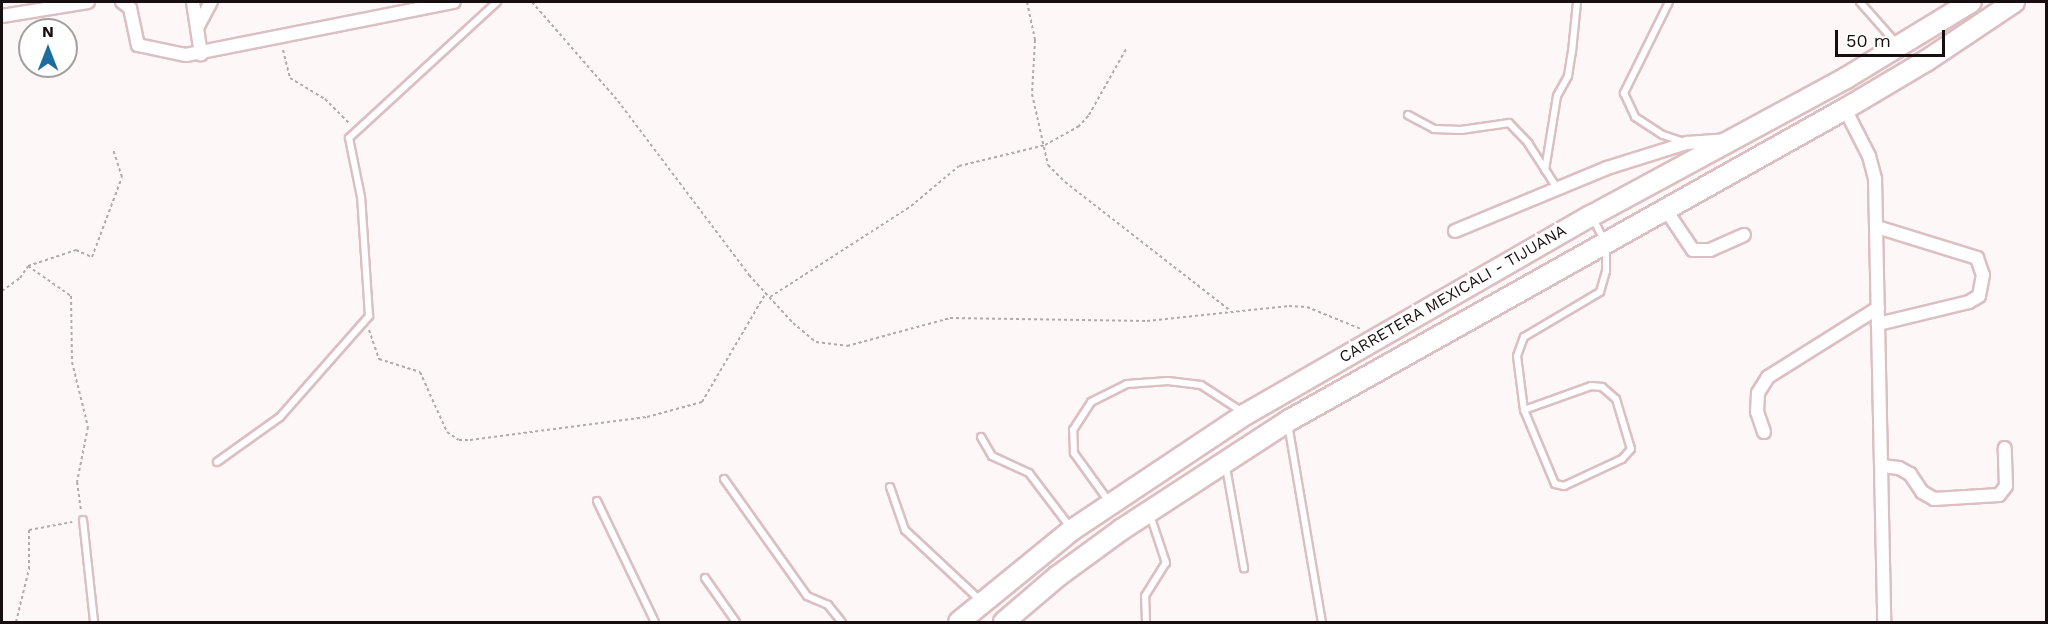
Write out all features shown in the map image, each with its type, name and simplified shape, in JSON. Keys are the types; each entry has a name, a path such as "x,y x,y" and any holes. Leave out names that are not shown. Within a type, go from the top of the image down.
{"main road":[{"name":"CARRETERA MEXICALI - TIJUANA","path":"959,622 1072,530 1246,414 1591,216 1900,46 1971,2"},
{"name":"CARRETERA MEXICALI - TIJUANA","path":"1004,622 1058,576 1148,511 1288,421 1845,109 1926,61 2014,2"}],"street":[{"path":"2,16 88,2"},
{"path":"122,2 130,8 138,45 186,55 201,54 454,2"},
{"path":"193,2 201,54"},
{"path":"197,28 211,2"},
{"path":"1845,109 1869,156 1875,179 1884,622"},
{"path":"1455,231 1607,168 1687,143 1733,139"},
{"path":"1666,210 1693,250 1710,250 1744,235"},
{"path":"1876,227 1977,258 1983,275 1979,296 1969,302 1878,324"},
{"path":"1764,432 1757,412 1758,393 1768,377 1878,308"},
{"path":"1882,466 1899,468 1910,474 1922,492 1934,499 1999,495 2006,486 2005,448"}],"lane":[{"path":"217,462 280,417 369,316 361,196 348,146 355,130 497,2"},
{"path":"1545,170 1557,96 1568,76 1577,2"},
{"path":"1670,2 1624,93 1635,117 1663,135 1687,143"},
{"path":"1860,2 1900,46"},
{"path":"1408,115 1434,129 1461,130 1509,123 1557,188"},
{"path":"1524,410 1591,386 1602,387 1616,399 1631,449 1622,459 1564,486 1555,484 1524,410 1517,356 1524,337 1600,292 1606,271 1606,244 1591,216"},
{"path":"1110,504 1074,453 1073,430 1091,402 1127,384 1168,381 1201,385 1246,414"},
{"path":"1288,421 1322,622"},
{"path":"981,437 992,456 1029,473 1072,530"},
{"path":"1225,460 1244,568"},
{"path":"724,479 807,596 828,605 842,622"},
{"path":"890,487 905,530 982,601"},
{"path":"597,501 655,622"},
{"path":"1146,622 1145,596 1166,563 1148,511"},
{"path":"83,520 94,622"},
{"path":"705,578 736,622"}],"path":[{"path":"532,2 618,101 766,293 792,324 816,342 847,346 950,318 1148,321 1228,309 1307,307 1383,336"},
{"path":"1027,2 1035,40 1032,94 1048,165 1065,182 1228,309"},
{"path":"282,44 290,78 330,103 355,130"},
{"path":"770,297 911,206 959,166 1045,145 1085,121 1126,49"},
{"path":"2,291 20,278 28,266 76,250 92,257 122,177 113,148"},
{"path":"16,622 29,569 29,530 83,520 77,482 88,427 72,363 71,296 28,266"},
{"path":"369,316 370,336 379,359 420,372 447,432 459,440 470,440 647,417 702,402 766,293"}]}
